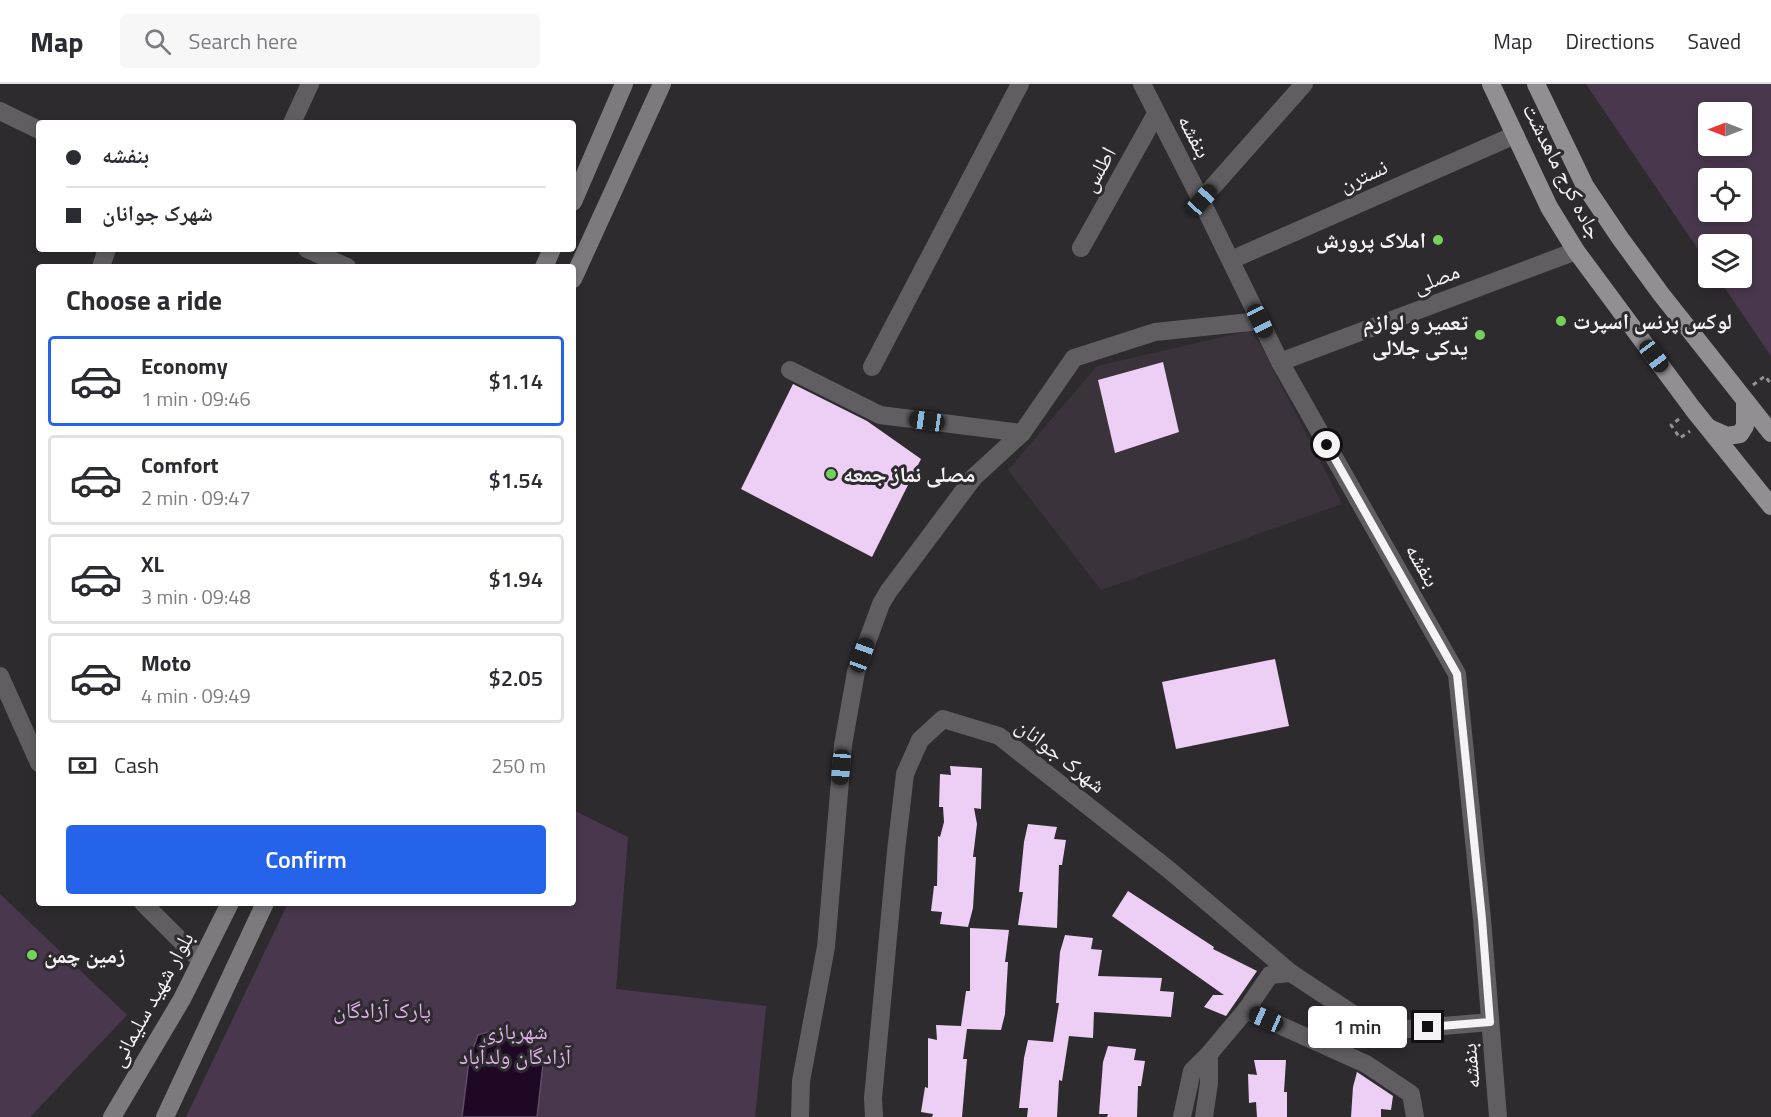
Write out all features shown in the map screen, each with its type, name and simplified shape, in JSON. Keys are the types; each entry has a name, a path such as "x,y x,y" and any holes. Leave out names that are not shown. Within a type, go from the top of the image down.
{"main road":[{"path":"576,195 624,84"},
{"path":"576,272 662,84"},
{"name":"جاده کرج ماهدشت","path":"1491,84 1549,207 1575,251 1693,409 1702,428 1771,506"},
{"name":"جاده کرج ماهدشت","path":"1536,84 1585,186 1620,238 1661,294 1746,395 1771,433"},
{"path":"1702,428 1727,436 1740,434 1746,426 1746,395"},
{"name":"بلوار شهید سلیمانی","path":"116,1114 182,999 228,906"},
{"path":"165,1117 264,906"}],"street":[{"path":"293,120 310,84"},
{"path":"872,367 1020,84"},
{"name":"بنفشه","path":"1142,84 1202,200 1280,362 1457,674 1482,919 1498,1117"},
{"path":"1202,200 1304,84"},
{"path":"0,111 36,129"},
{"name":"اطلس","path":"1081,248 1156,114"},
{"name":"نسترن","path":"1231,260 1515,135"},
{"name":"مصلی","path":"1280,362 1575,251"},
{"path":"314,252 340,264"},
{"path":"800,1117 801,1081 826,946 843,745 856,672 888,592 974,477 1022,434 1074,358 1155,332 1260,321"},
{"path":"790,370 880,415 1022,434"},
{"path":"0,676 36,756"},
{"name":"شهرک جوانان","path":"874,1117 873,1098 894,863 905,774 920,741 943,719 999,736 1168,869 1291,973 1362,1020 1408,1029 1490,1022"},
{"path":"146,906 201,961"},
{"path":"1182,1117 1192,1071 1246,1010 1270,975 1291,973"},
{"path":"1246,1010 1366,1064 1411,1094 1415,1117"},
{"path":"1204,1117 1209,1083 1209,1054"}],"path":[{"path":"1746,395 1765,376 1771,384"},
{"path":"1671,425 1680,438 1702,428"}],"shaded area":[{"path":"1253,330 1342,504 1101,590 1008,470 1097,366"},
{"path":"505,1027 530,1041 543,1064 537,1117 462,1117 469,1060 478,1035"}],"green space":[{"path":"1586,84 1771,84 1771,356 1725,288 1752,288 1752,234 1698,234 1698,249"},
{"name":"پارک آزادگان","path":"576,811 628,837 616,989 766,1006 755,1117 186,1117 287,906 576,906"},
{"name":"زمین چمن","path":"0,894 127,1015 30,1117 0,1117"}],"building":[{"path":"1163,362 1179,432 1115,453 1098,380"},
{"name":"مصلی نماز جمعه","path":"793,384 867,421 921,459 872,557 741,489"},
{"path":"1275,659 1289,726 1176,749 1162,682"},
{"path":"950,766 982,768 981,809 974,808 977,824 973,857 976,857 973,908 968,927 940,924 942,912 931,911 934,886 937,886 938,836 940,837 944,822 943,807 939,807 940,774 951,775"},
{"path":"1028,824 1057,827 1054,839 1066,840 1062,865 1059,865 1057,928 1018,925 1023,892 1019,892"},
{"path":"1128,891 1214,947 1213,949 1257,971 1226,1016 1204,1007 1213,995 1224,995 1112,916"},
{"path":"970,928 1009,930 1005,962 1008,962 1005,1014 1001,1030 967,1029 963,1059 967,1059 962,1117 932,1117 933,1114 921,1112 925,1087 928,1088 928,1038 937,1040 936,1025 961,1026 966,991 970,991"},
{"path":"1065,935 1093,938 1091,949 1102,950 1098,976 1162,978 1160,991 1174,992 1171,1017 1094,1012 1093,1038 1069,1036 1062,1081 1059,1080 1057,1117 1027,1117 1028,1108 1019,1108 1024,1058 1028,1040 1053,1042 1059,1003 1056,1003 1060,952"},
{"path":"1108,1046 1136,1049 1134,1060 1145,1061 1141,1086 1138,1086 1137,1117 1107,1117 1108,1114 1099,1114 1103,1062"},
{"path":"1254,1060 1286,1060 1284,1092 1287,1092 1287,1117 1257,1117 1256,1102 1249,1103 1248,1074 1257,1075"},
{"path":"1357,1072 1393,1096 1391,1110 1381,1109 1381,1117 1351,1117 1353,1087"}],"place":[{"name":"املاک پرورش","path":"1438,240"},
{"name":"لوکس پرنس اسپرت","path":"1561,321"},
{"name":"تعمیر و لوازم یدکی جلالی","path":"1480,335"},
{"name":"مصلی نماز جمعه","path":"831,474"},
{"name":"زمین چمن","path":"32,955"}],"route":[{"path":"1327,445 1457,674 1490,1022 1428,1027"}],"park label":[{"name":"شهربازی آزادگان ولدآباد","path":"515,1044"}]}
